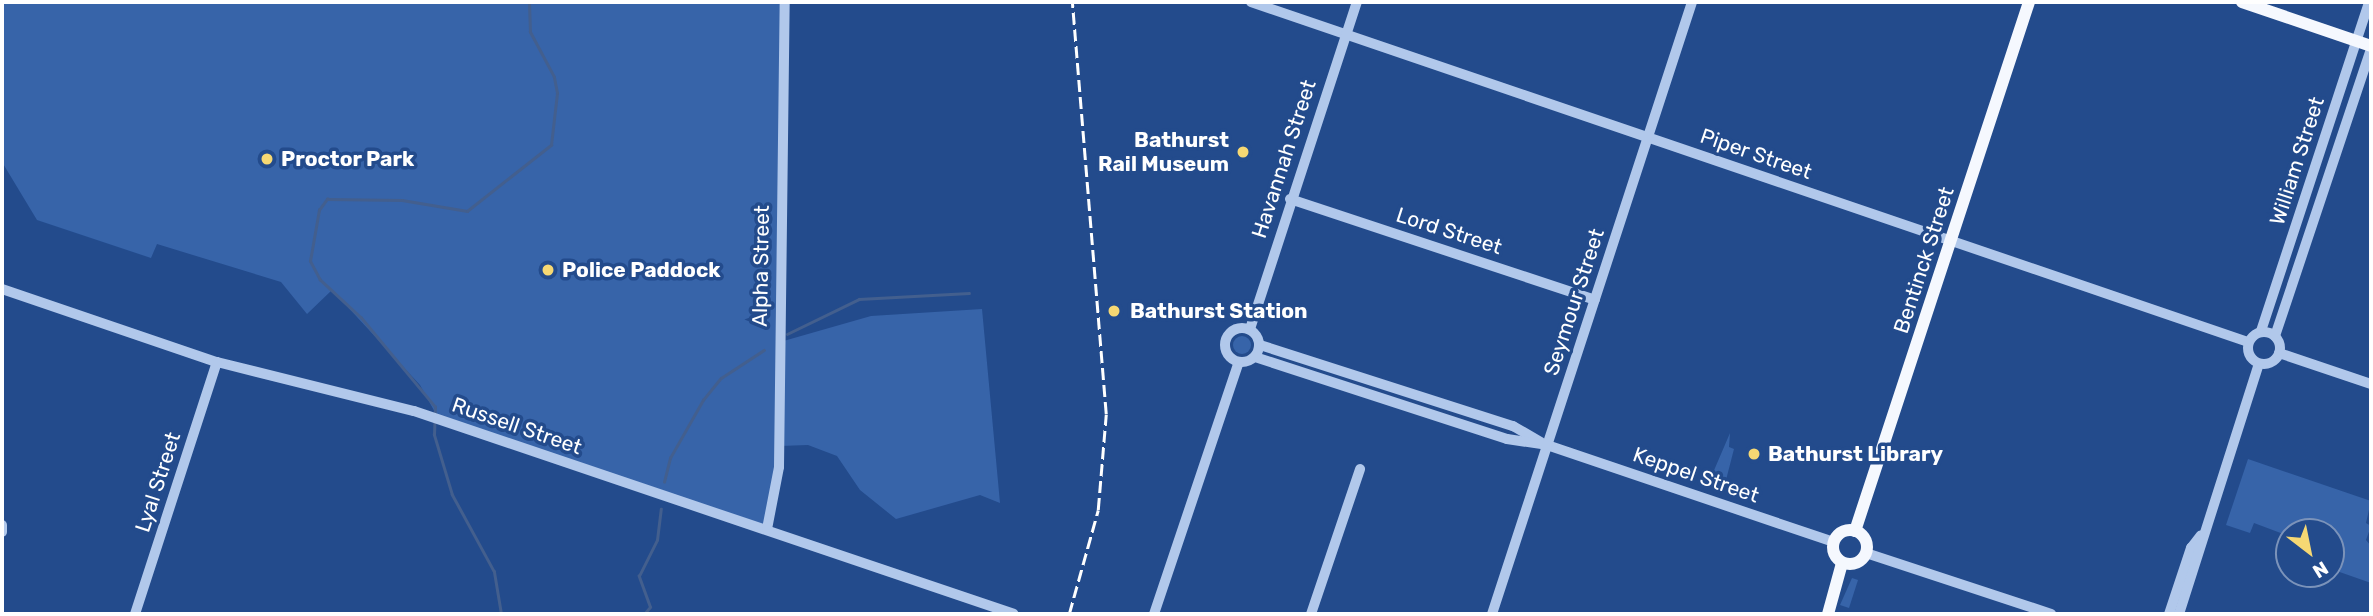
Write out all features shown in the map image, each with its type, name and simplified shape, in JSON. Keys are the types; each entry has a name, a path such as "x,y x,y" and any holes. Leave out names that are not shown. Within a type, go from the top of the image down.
{"main road":[{"name":"Bentinck Street","path":"1855,531 2029,2"},
{"path":"2242,2 2371,48"},
{"path":"1855,531 1867,542 1866,554 1859,562 1842,563 1833,552 1833,542 1839,533 1855,531"},
{"path":"1828,614 1842,563"}],"street":[{"name":"Alpha Street","path":"767,529 779,467 785,2"},
{"name":"Piper Street","path":"1251,2 2248,342"},
{"name":"Havannah Street","path":"1250,329 1290,199 1357,2"},
{"name":"Seymour Street","path":"1492,614 1692,2"},
{"name":"William Street","path":"2261,331 2369,2"},
{"name":"William Street","path":"2275,336 2371,48"},
{"name":"Lord Street","path":"1290,199 1595,300"},
{"name":"Russell Street","path":"2,289 217,362 414,411 1014,614"},
{"path":"1236,329 1250,329 1260,345 1255,357 1239,362 1227,352 1225,341 1236,329"},
{"path":"2259,364 2248,353 2248,342 2261,331 2275,336 2279,353"},
{"name":"Keppel Street","path":"1260,345 1513,426 1548,445 1833,542"},
{"path":"2259,364 2271,362 2279,353"},
{"path":"2279,353 2371,384"},
{"name":"Keppel Street","path":"1255,357 1507,439 1548,445"},
{"name":"Lyal Street","path":"135,614 217,362"},
{"path":"1154,614 1239,362"},
{"path":"2169,614 2191,548 2201,534 2259,364"},
{"path":"1335,382 1340,369"},
{"path":"1453,421 1457,408"},
{"path":"1311,614 1360,469"},
{"path":"2,526 2,531"},
{"path":"2179,614 2201,551 2201,534"},
{"path":"1866,554 2052,614"}],"shaded area":[{"path":"2,2 785,2 780,342 871,316 982,309 1000,503 980,495 896,519 860,490 837,456 808,445 780,446 767,529 437,416 420,385 332,290 307,314 281,282 157,244 151,258 37,220 2,162"},
{"path":"1242,336 1248,339 1251,345 1248,351 1242,354 1236,351 1233,345 1236,339"},
{"path":"1730,433 1729,447 1734,449 1726,480 1712,475"},
{"path":"2248,459 2371,501 2366,523 2371,526 2366,540 2371,546 2371,583 2345,574 2345,518 2275,518 2275,531 2254,523 2250,533 2226,525"},
{"path":"1852,578 1858,580 1849,608 1840,605"}],"waterway":[{"path":"501,614 494,572 452,495 434,435 435,407 361,318 320,280 310,261 319,210 327,199 402,200 467,211 551,145 557,93 554,77 530,32 529,2"},
{"path":"787,334 859,299 969,293"},
{"path":"664,482 670,458 703,400 721,378 764,350"},
{"path":"644,614 650,607 639,576 657,540 661,509"}],"railway":[{"path":"1069,614 1098,510 1106,414 1072,2"}],"place":[{"name":"Bathurst Rail Museum","path":"1243,152"},
{"name":"Proctor Park","path":"267,159"},
{"name":"Police Paddock","path":"548,270"},
{"name":"Bathurst Station","path":"1114,311"},
{"name":"Bathurst Library","path":"1754,454"}]}
